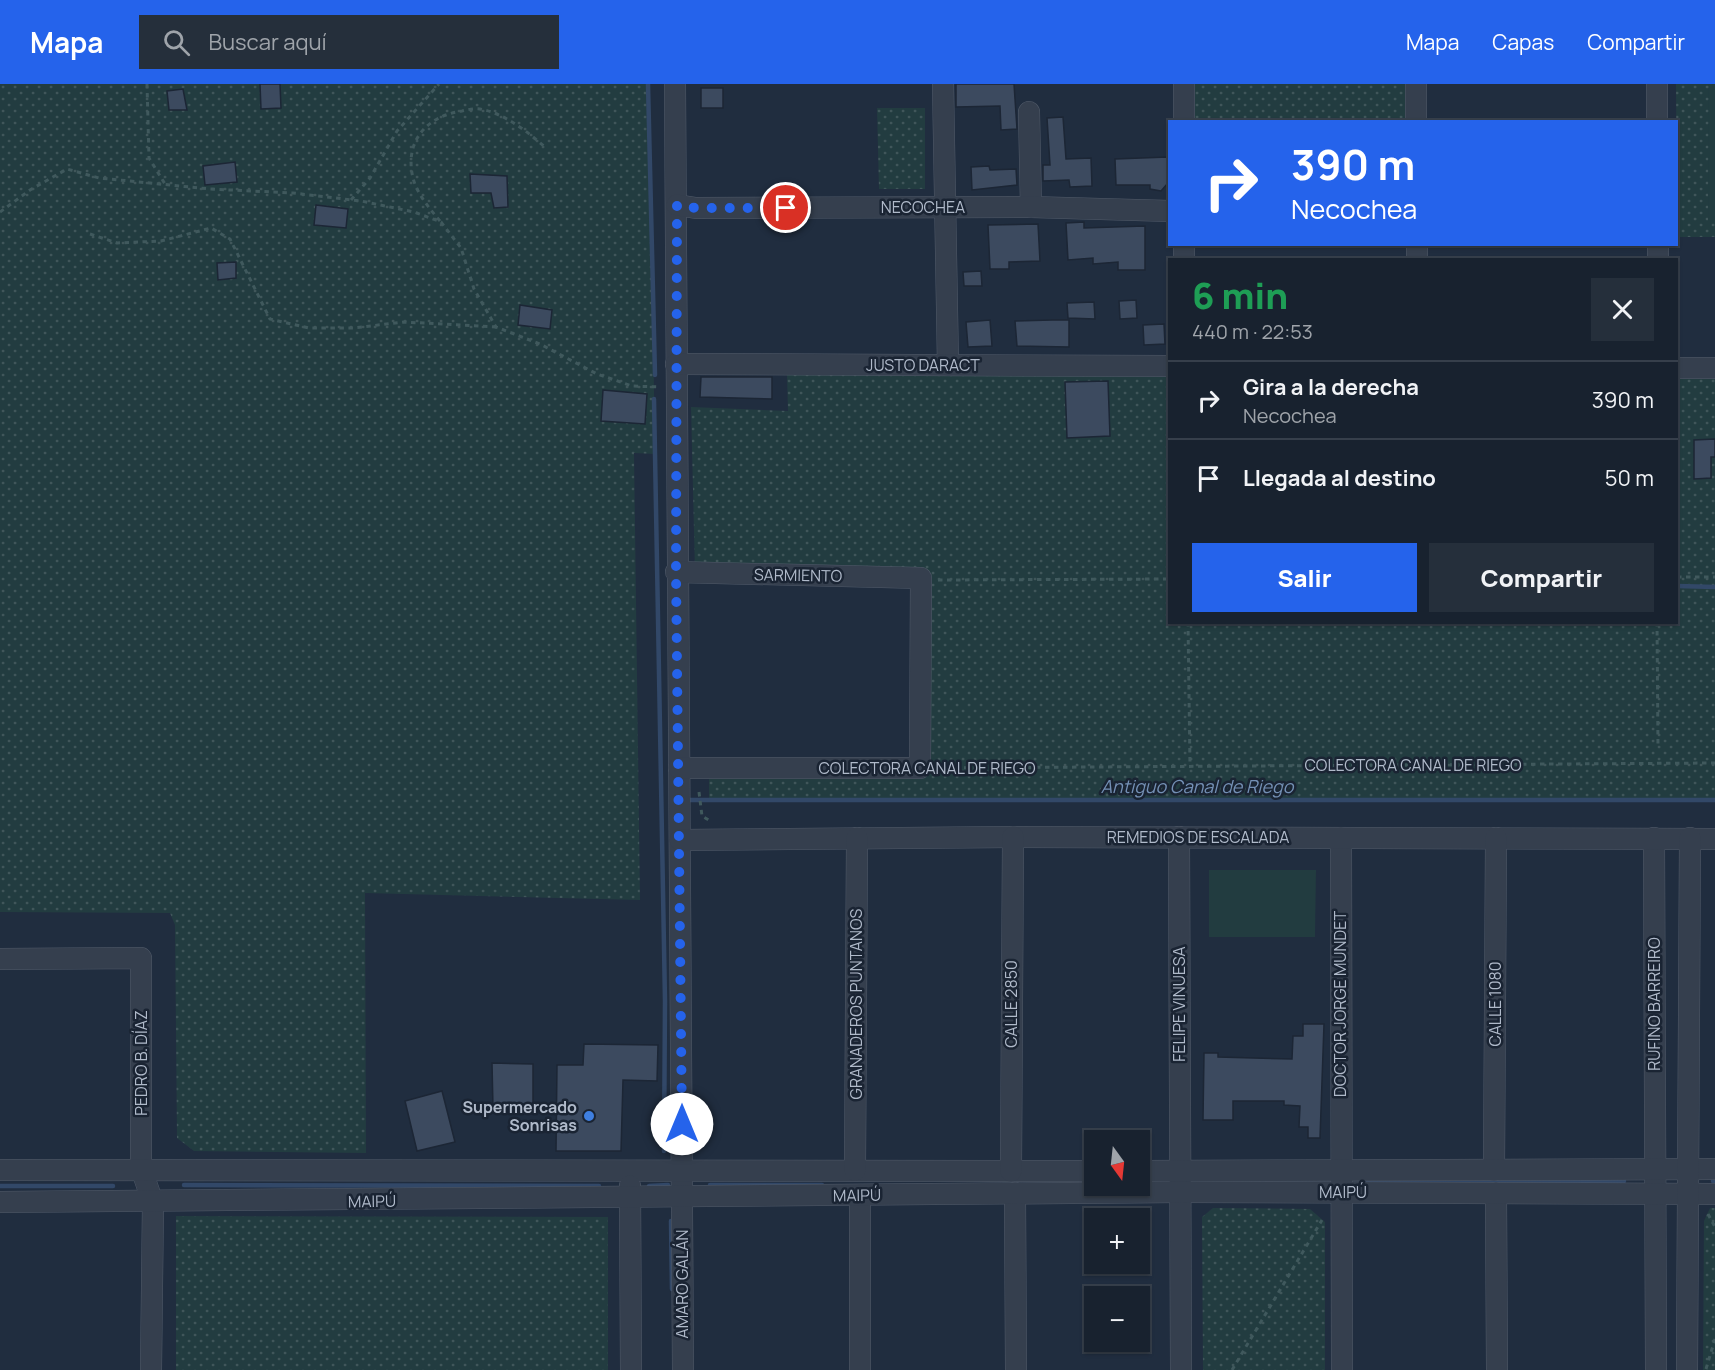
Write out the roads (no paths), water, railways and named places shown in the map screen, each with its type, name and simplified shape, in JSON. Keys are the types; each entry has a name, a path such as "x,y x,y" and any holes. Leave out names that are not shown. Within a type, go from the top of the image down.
{"street":[{"path":"675,84 676,572 682,1171"},
{"path":"943,84 943,207 948,365"},
{"path":"1184,84 1184,120"},
{"path":"1416,84 1416,120"},
{"path":"1657,84 1657,120"},
{"path":"1029,112 1031,207"},
{"name":"NECOCHEA","path":"677,205 696,208 1031,207 1168,211"},
{"name":"JUSTO DARACT","path":"676,364 1168,366"},
{"path":"1678,368 1715,368"},
{"name":"SARMIENTO","path":"676,572 928,579 920,768"},
{"name":"COLECTORA CANAL DE RIEGO","path":"679,768 920,768"},
{"name":"REMEDIOS DE ESCALADA","path":"680,840 1012,837 1715,838"},
{"name":"CALLE 2850","path":"1011,1172 1012,837"},
{"name":"FELIPE VINUESA","path":"1179,837 1181,1370"},
{"name":"GRANADEROS PUNTANOS","path":"855,1170 857,838"},
{"name":"DOCTOR JORGE MUNDET","path":"1341,838 1342,1192"},
{"name":"CALLE 1080","path":"1494,1170 1496,838"},
{"name":"RUFINO BARREIRO","path":"1654,838 1655,1193"},
{"name":"RUFINO BARREIRO","path":"1688,1194 1690,838"},
{"name":"PEDRO B. DÍAZ","path":"0,959 141,958 141,1168 153,1203"},
{"name":"MAIPÚ","path":"0,1170 141,1168 1084,1171"},
{"name":"MAIPÚ","path":"0,1203 1015,1193 1341,1171 1715,1169"},
{"path":"629,1171 631,1370"},
{"name":"AMARO GALÁN","path":"682,1171 682,1370"},
{"name":"MAIPÚ","path":"1150,1174 1180,1181 1342,1192 1715,1194"},
{"path":"1342,1192 1342,1370"},
{"path":"1015,1193 1016,1370"},
{"path":"1496,1193 1497,1370"},
{"path":"1655,1193 1656,1370"},
{"path":"1687,1370 1688,1194"},
{"path":"860,1195 860,1370"},
{"path":"151,1370 153,1203"}],"waterway":[{"path":"648,84 655,375"},
{"path":"654,399 665,1001 664,1151"},
{"path":"1678,586 1715,587"},
{"name":"Antiguo Canal de Riego","path":"686,800 1715,800"},
{"path":"1368,1182 1624,1181"},
{"path":"184,1185 599,1186"},
{"path":"649,1186 668,1185"},
{"path":"710,1185 822,1185"},
{"path":"0,1186 113,1186"},
{"path":"671,1221 672,1289"}],"place":[{"name":"Supermercado Sonrisas","path":"589,1116"}]}
